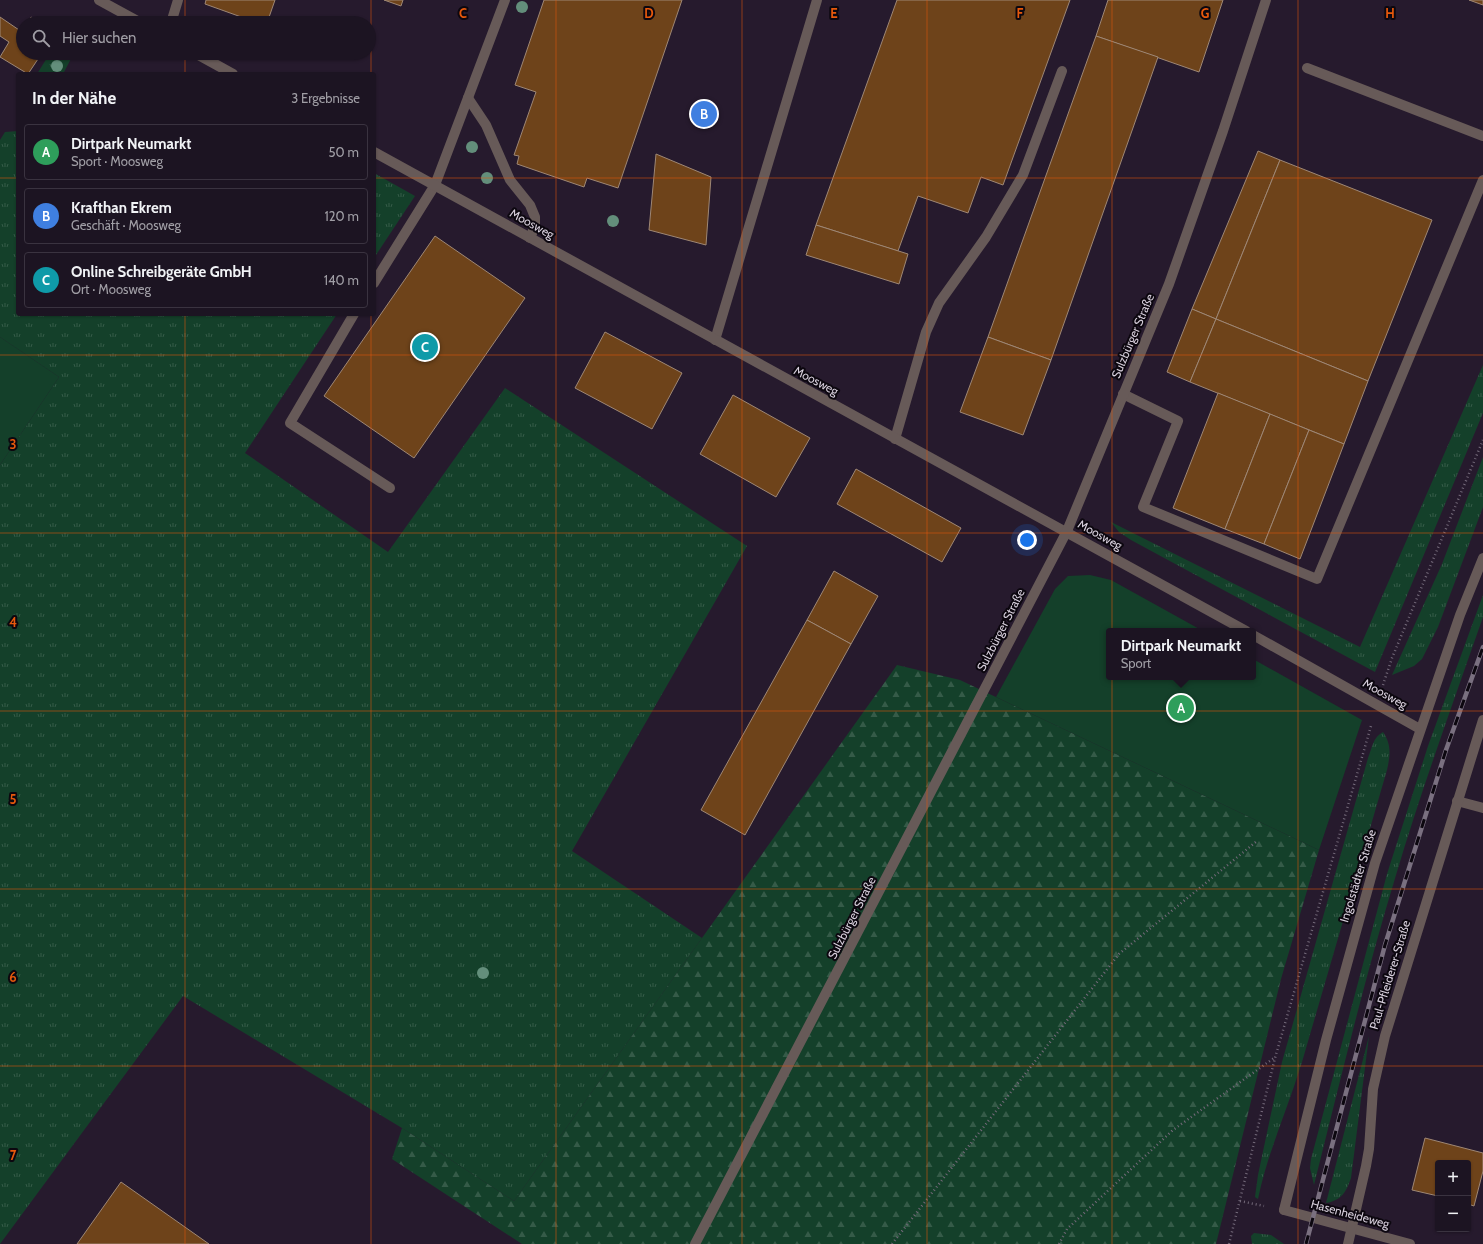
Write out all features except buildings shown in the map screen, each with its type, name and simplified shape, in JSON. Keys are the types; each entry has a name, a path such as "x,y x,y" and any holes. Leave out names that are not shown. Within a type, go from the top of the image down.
{"street":[{"path":"99,0 128,16"},
{"path":"173,16 178,0"},
{"path":"376,280 435,185 505,0"},
{"path":"715,340 817,0"},
{"name":"Sulzbürger Straße","path":"695,1244 1067,531 1169,284 1223,132 1266,0"},
{"path":"208,60 229,72"},
{"path":"1307,68 1483,136"},
{"path":"895,439 926,332 938,302 990,230 1023,175 1062,72"},
{"path":"468,98 486,125 510,180 530,205 535,217 535,226 530,238"},
{"name":"Moosweg","path":"376,153 895,439 1067,531 1241,628"},
{"path":"1123,394 1178,421 1143,507 1317,579 1483,180"},
{"path":"353,316 290,424 390,488"},
{"name":"Ingolstädter Straße","path":"1284,1210 1355,933 1375,863 1460,616 1483,558"},
{"name":"Moosweg","path":"1256,637 1420,729"},
{"name":"Paul-Pfleiderer-Straße","path":"1348,1244 1368,1155 1373,1089 1385,1036 1483,720"},
{"path":"1457,801 1483,808"},
{"name":"Hasenheideweg","path":"1284,1210 1410,1244"}],"path":[{"path":"1229,1244 1275,1058 1377,704 1392,658 1483,440"},
{"path":"892,1244 1119,954 1257,841"},
{"path":"1059,1244 1066,1229 1173,1130 1275,1058"},
{"path":"1240,1201 1284,1210"}],"green space":[{"path":"46,60 70,60 64,72 38,72"},
{"path":"16,131 16,316 336,316 245,453 388,552 505,388 747,546 572,851 702,938 514,1201 402,1128 183,996 0,1244 0,465 59,377 0,337 0,140 5,132"},
{"path":"376,174 415,196 376,255"},
{"path":"0,337 59,377 0,465"},
{"path":"1483,365 1483,413 1375,672 1131,540 1119,532 1111,522 1360,647"},
{"path":"1483,457 1483,507 1438,627 1422,659 1414,666 1392,675 1442,564"},
{"path":"1090,575 1111,580 1198,628 1106,628 1106,680 1256,680 1256,661 1362,720 1319,850 996,697 1055,589 1068,576"},
{"path":"1483,595 1483,617 1427,778 1385,913 1353,1029 1314,1185 1310,1168 1311,1159 1387,874 1428,746"},
{"path":"897,665 960,680 1319,850 1281,979 1216,1244 522,1244 392,1159 402,1128 514,1201"},
{"path":"1383,732 1388,741 1390,751 1387,770 1302,1062 1267,1164 1258,1199 1255,1197 1258,1175 1282,1062 1368,758 1375,740"},
{"path":"1369,1036 1351,1178 1343,1195 1336,1200 1326,1203"},
{"path":"1254,1233 1271,1235 1284,1244 1252,1244 1251,1236"}],"railway":[{"path":"1306,1244 1385,945 1446,750 1483,647"}],"place":[{"name":"Krafthan Ekrem","path":"704,114"},
{"name":"Online Schreibgeräte GmbH","path":"425,347"},
{"name":"Dirtpark Neumarkt","path":"1181,708"}]}
